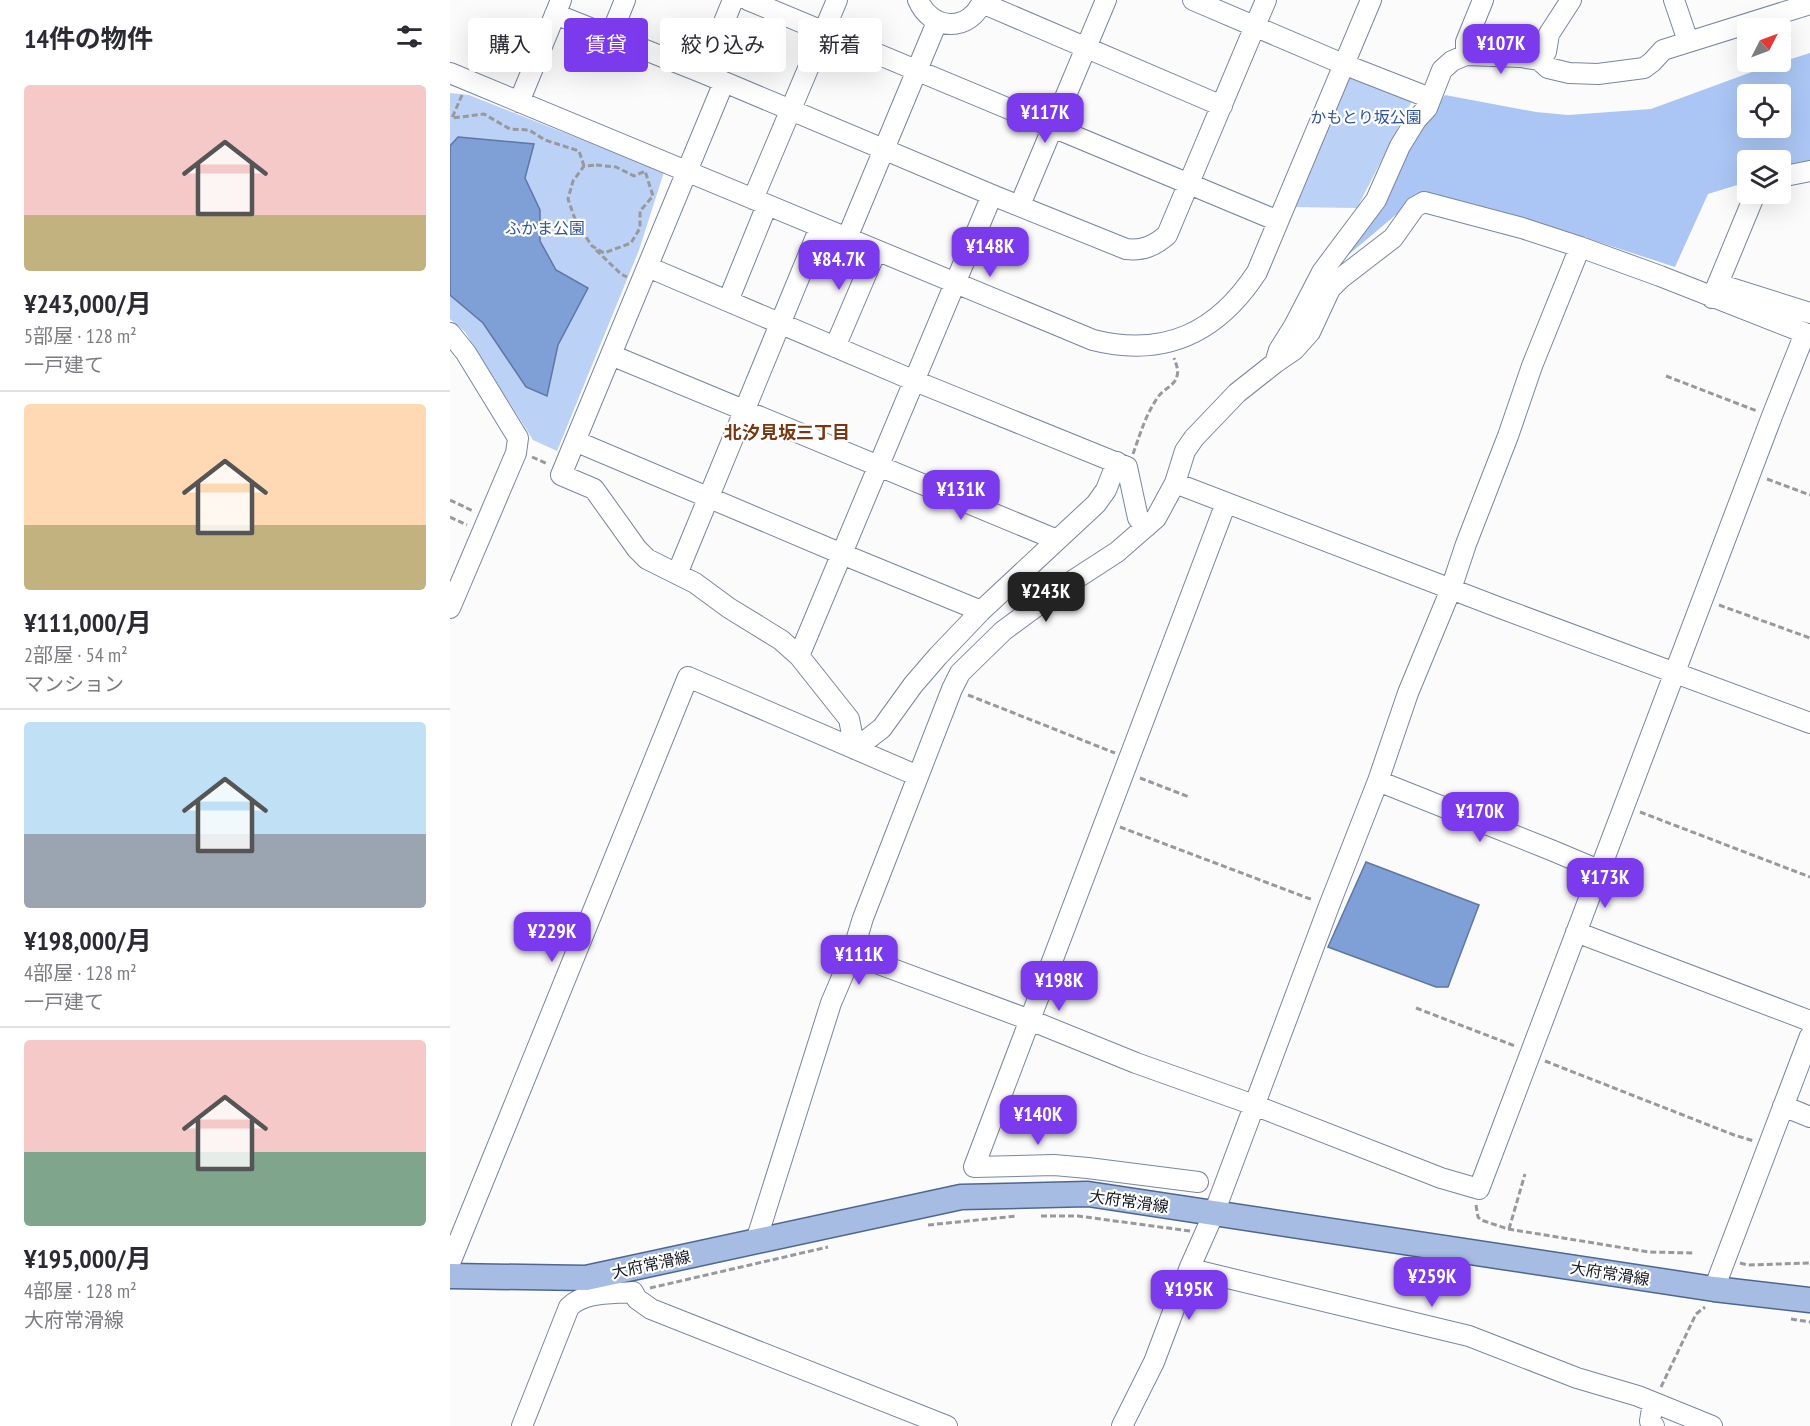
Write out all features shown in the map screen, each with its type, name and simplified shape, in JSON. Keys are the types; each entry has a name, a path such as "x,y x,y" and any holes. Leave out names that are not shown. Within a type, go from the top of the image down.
{"main road":[{"name":"大府常滑線","path":"450,1276 586,1278 961,1197 1088,1194 1214,1213 1710,1298 1810,1300"}],"street":[{"path":"618,18 626,0"},
{"path":"703,73 733,0"},
{"path":"748,0 798,20"},
{"path":"829,18 837,0"},
{"path":"918,0 928,16 937,22 948,24 969,19 977,12 982,1 1222,106"},
{"path":"1020,206 1106,0"},
{"path":"1194,0 1343,64 1430,98"},
{"path":"648,52 992,195 1126,249 1138,251 1149,248 1167,235 1266,0"},
{"path":"450,73 1094,340 1114,346 1154,345 1193,333 1213,322 1244,293 1257,272 1371,0"},
{"path":"1466,55 1466,42 1484,0"},
{"path":"1539,60 1546,52 1549,34 1571,0"},
{"path":"1674,0 1688,41"},
{"path":"1275,363 1322,272 1376,200 1400,146 1426,108 1442,70 1452,61 1466,55 1521,57 1539,60 1548,68 1569,73 1598,74 1632,70 1644,68 1653,62 1663,50 1810,3"},
{"path":"519,102 558,7 577,18"},
{"path":"847,238 937,22"},
{"path":"882,55 1278,221"},
{"path":"728,301 791,110 807,72"},
{"path":"724,82 561,475 594,489 637,549 647,559 695,584 781,640 799,656 849,719 855,749"},
{"path":"1791,175 1810,171"},
{"path":"799,656 992,195"},
{"path":"756,1241 831,1003 852,954 863,918 952,688 960,673 1003,631 1060,589 1117,552 1156,518 1175,483 1185,451 1194,438 1237,393 1294,350 1310,332 1330,289 1393,238 1414,207 1424,202 1434,204 1511,225 1660,276 1810,313"},
{"path":"1715,291 1751,204"},
{"path":"677,574 820,227"},
{"path":"1122,1426 1154,1362 1190,1267 1214,1213 1378,781 1408,693 1451,589 1532,366 1580,247"},
{"path":"835,347 876,251"},
{"path":"645,276 728,301 915,381 1122,465"},
{"path":"852,954 1030,1020 1136,1063 1254,1105 1430,1173 1479,1189 1805,333 1715,291"},
{"path":"450,333 466,353 518,438 516,453 450,608"},
{"path":"611,355 1057,540"},
{"path":"575,441 981,611"},
{"path":"1122,465 1138,518 1146,526"},
{"path":"855,749 882,729 919,678 981,611 1096,504 1122,465"},
{"path":"1175,483 1810,723"},
{"path":"1198,1182 1077,1167 1008,1165 974,1167 1226,503"},
{"path":"450,1263 688,677 918,776"},
{"path":"1378,781 1551,850 1599,872"},
{"path":"1576,932 1810,1021"},
{"path":"1710,1298 1810,1036"},
{"path":"1783,1106 1810,1117"},
{"path":"1190,1267 1358,1311 1469,1336 1577,1378 1638,1396 1712,1426"},
{"path":"522,1426 569,1307 585,1296 633,1292 637,1299 651,1309 947,1426"},
{"path":"1653,1403 1650,1421 1654,1426"}],"path":[{"path":"451,119 469,81"},
{"path":"451,119 484,114 510,129 529,130 545,140 579,151 584,166"},
{"path":"592,246 604,253 631,243 640,228 640,211 653,196 645,171 634,176 616,168 584,166 573,181 567,199 576,222 592,246 621,274 645,276"},
{"path":"1122,465 1160,393 1171,387 1176,380 1178,372 1169,342"},
{"path":"1666,376 1772,416"},
{"path":"516,453 529,456 563,471"},
{"path":"1750,473 1810,495"},
{"path":"450,500 488,518"},
{"path":"1704,599 1810,638"},
{"path":"952,688 1126,765 1189,798"},
{"path":"1625,806 1810,877"},
{"path":"1104,821 1329,906"},
{"path":"1416,1008 1734,1135 1768,1145"},
{"path":"1509,1229 1525,1174"},
{"path":"1479,1189 1476,1211 1478,1217 1488,1223 1509,1229 1649,1252 1693,1253"},
{"path":"927,1226 1025,1216"},
{"path":"1035,1216 1078,1216 1190,1231 1204,1235"},
{"path":"633,1292 838,1245"},
{"path":"1725,1260 1748,1265 1810,1263"},
{"path":"1653,1403 1696,1314 1710,1298"},
{"path":"1790,1319 1810,1322"}],"green space":[{"name":"かもとり坂公園","path":"1349,70 1415,95 1357,208 1290,207"},
{"name":"ふかま公園","path":"450,93 469,95 664,172 639,250 557,451 533,440 465,332 450,319"}],"shaded area":[{"path":"1810,53 1810,171 1791,174 1791,150 1737,150 1737,185 1708,194 1675,267 1525,218 1424,191 1334,267 1421,126 1445,95 1536,112 1568,115 1651,109 1752,72 1791,72 1791,59"},
{"path":"458,137 534,144 525,178 540,210 540,241 556,270 588,288 558,345 547,396 526,387 483,323 450,295 450,146"},
{"path":"1366,862 1479,905 1448,987 1436,987 1328,947"}],"district":[{"name":"北汐見坂三丁目","path":"787,432"}]}
